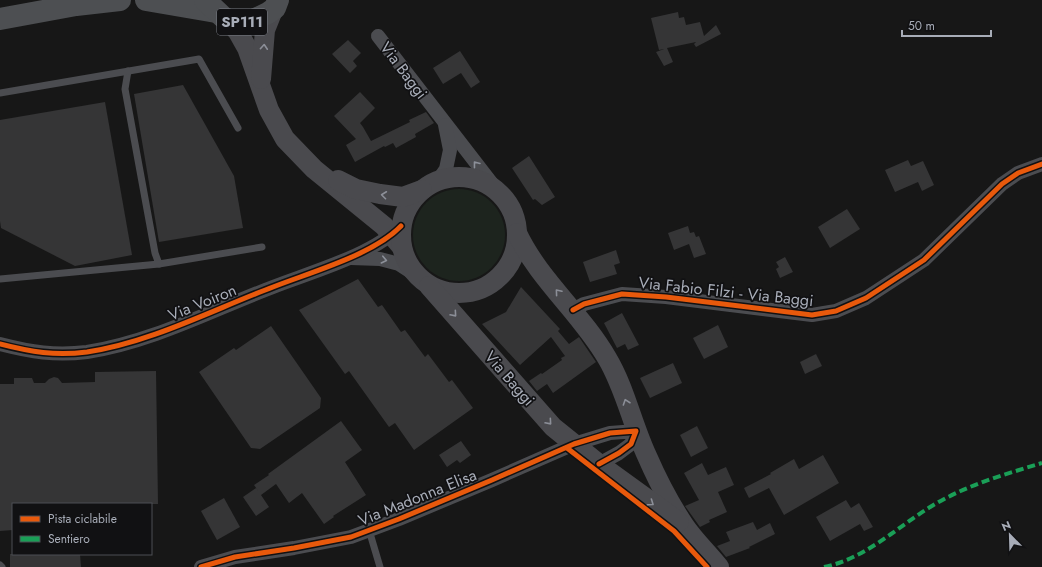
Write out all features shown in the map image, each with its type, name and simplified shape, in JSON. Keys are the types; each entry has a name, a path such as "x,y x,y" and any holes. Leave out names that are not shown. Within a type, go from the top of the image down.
{"main road":[{"path":"0,19 76,5 120,0"},
{"name":"SP111","path":"146,0 216,10 240,22 251,21 280,5"},
{"name":"Via Baggi","path":"261,84 265,30 280,5"},
{"name":"Via Baggi","path":"216,10 238,32 247,48 261,84 268,110 285,139 314,169 398,236"},
{"name":"Via Baggi","path":"314,169 356,189 380,194 403,197 453,177 470,178 487,184 500,194 512,212 515,219 517,233 516,248 510,263 500,276 488,286 474,291 458,294 442,291 422,280"},
{"name":"Via Baggi","path":"429,186 412,200 405,213 398,236 404,257 422,280 554,427 599,464 684,525"},
{"name":"Via Baggi","path":"517,233 526,251 590,330 608,359 622,388 636,431 657,476 684,525 719,567"}],"street":[{"name":"Via Baggi","path":"378,36 500,194"},
{"name":"Via Baggi","path":"429,186 446,169 450,150 445,123"},
{"name":"Via Fabio Filzi - Via Baggi","path":"573,310 584,304 622,294 666,297 812,315 836,311 866,298 924,260 1002,184 1018,173 1042,164"},
{"path":"370,248 375,237 375,227 372,216"},
{"name":"Via Voiron","path":"0,344 22,350 53,354 87,352 129,343 176,327 272,287 349,258 398,236"},
{"name":"Via Voiron","path":"349,258 380,259 399,264 422,280"},
{"path":"599,464 619,453 631,444 636,431"},
{"name":"Via Madonna Elisa","path":"201,567 236,557 351,537 399,519 574,444 610,433 636,431"}],"lane":[{"path":"0,93 199,59 238,128"},
{"path":"128,71 125,89 155,253 159,264"},
{"path":"0,279 159,264 262,247"},
{"name":"Via Madonna Elisa","path":"369,530 380,567"}],"shaded area":[{"path":"459,189 477,192 492,202 502,217 505,235 502,253 492,268 477,278 459,281 441,278 426,268 416,253 413,235 416,217 426,202 441,192"}],"building":[{"path":"678,12 679,18 684,17 686,25 700,22 704,36 716,25 721,34 696,47 694,44 696,42 667,48 673,62 664,66 656,52 664,49 659,50 651,18"},
{"path":"348,40 361,53 353,61 357,66 350,73 332,54"},
{"path":"460,51 480,82 471,88 461,73 443,84 433,68"},
{"path":"183,85 234,176 243,228 159,242 134,94"},
{"path":"360,92 375,108 360,123 371,141 410,122 409,120 426,112 434,123 415,134 416,137 396,148 393,143 385,147 384,146 355,162 346,145 356,139 334,116"},
{"path":"105,102 132,255 75,266 1,228 0,120"},
{"path":"529,156 555,197 542,205 535,199 533,200 512,168"},
{"path":"908,160 911,166 923,161 934,185 922,191 918,182 895,192 885,170"},
{"path":"847,209 860,229 830,248 818,227"},
{"path":"688,226 690,233 694,232 696,237 699,236 706,254 694,258 689,244 674,250 668,233"},
{"path":"616,250 620,263 614,265 617,274 590,282 583,262"},
{"path":"785,257 793,272 780,278 776,269 779,267 776,262"},
{"path":"358,279 378,307 382,305 401,332 405,330 425,357 428,354 449,382 452,380 473,408 414,450 395,423 389,427 349,371 345,374 299,310"},
{"path":"521,287 560,329 558,331 569,344 579,337 596,362 553,393 547,384 537,391 529,381 541,373 542,374 562,360 561,358 565,356 551,337 520,365 482,324 506,312"},
{"path":"622,313 639,345 628,350 625,344 617,348 604,323"},
{"path":"718,325 728,347 704,359 693,338"},
{"path":"271,326 321,398 320,408 260,449 251,448 199,372 234,348 236,350"},
{"path":"816,354 822,366 805,374 800,362"},
{"path":"673,363 682,383 650,398 640,378"},
{"path":"156,371 158,504 12,503 12,530 0,531 0,384 14,384 14,378 32,378 34,383 45,383 54,377 58,378 62,383 95,382 95,372"},
{"path":"341,421 362,450 345,462 366,495 333,516 334,517 324,524 302,493 289,503 276,484 261,495 269,507 256,516 243,497 256,488 259,492 254,485"},
{"path":"697,426 708,448 691,457 680,435"},
{"path":"461,441 471,455 460,463 457,460 447,467 439,455"},
{"path":"823,455 839,483 784,515 769,488 749,498 744,488 771,474 770,473 794,459 799,469"},
{"path":"702,463 708,475 726,467 734,485 718,492 727,512 709,520 710,522 700,527 685,506 699,500 684,473"},
{"path":"224,498 240,527 217,540 201,511"},
{"path":"846,500 851,508 859,503 873,527 864,531 860,524 830,541 816,517"},
{"path":"753,522 757,530 770,523 775,534 749,547 750,548 726,557 717,546 730,541 726,532"},
{"path":"10,554 80,555 81,567 10,567"}],"marked path":[{"path":"824,567 840,563 855,556 883,540 923,511 962,490 1042,463"}],"cycle path":[{"path":"573,310 584,304 622,294 666,297 812,315 836,311 866,298 924,260 1002,184 1018,173 1042,164"},
{"path":"0,344 33,351 64,354 87,352 135,341 341,262 375,246 401,226"},
{"path":"201,567 235,557 351,537 399,519 574,444 610,433 636,431 631,444 619,453 599,464"},
{"path":"567,448 674,531 707,567"}]}
